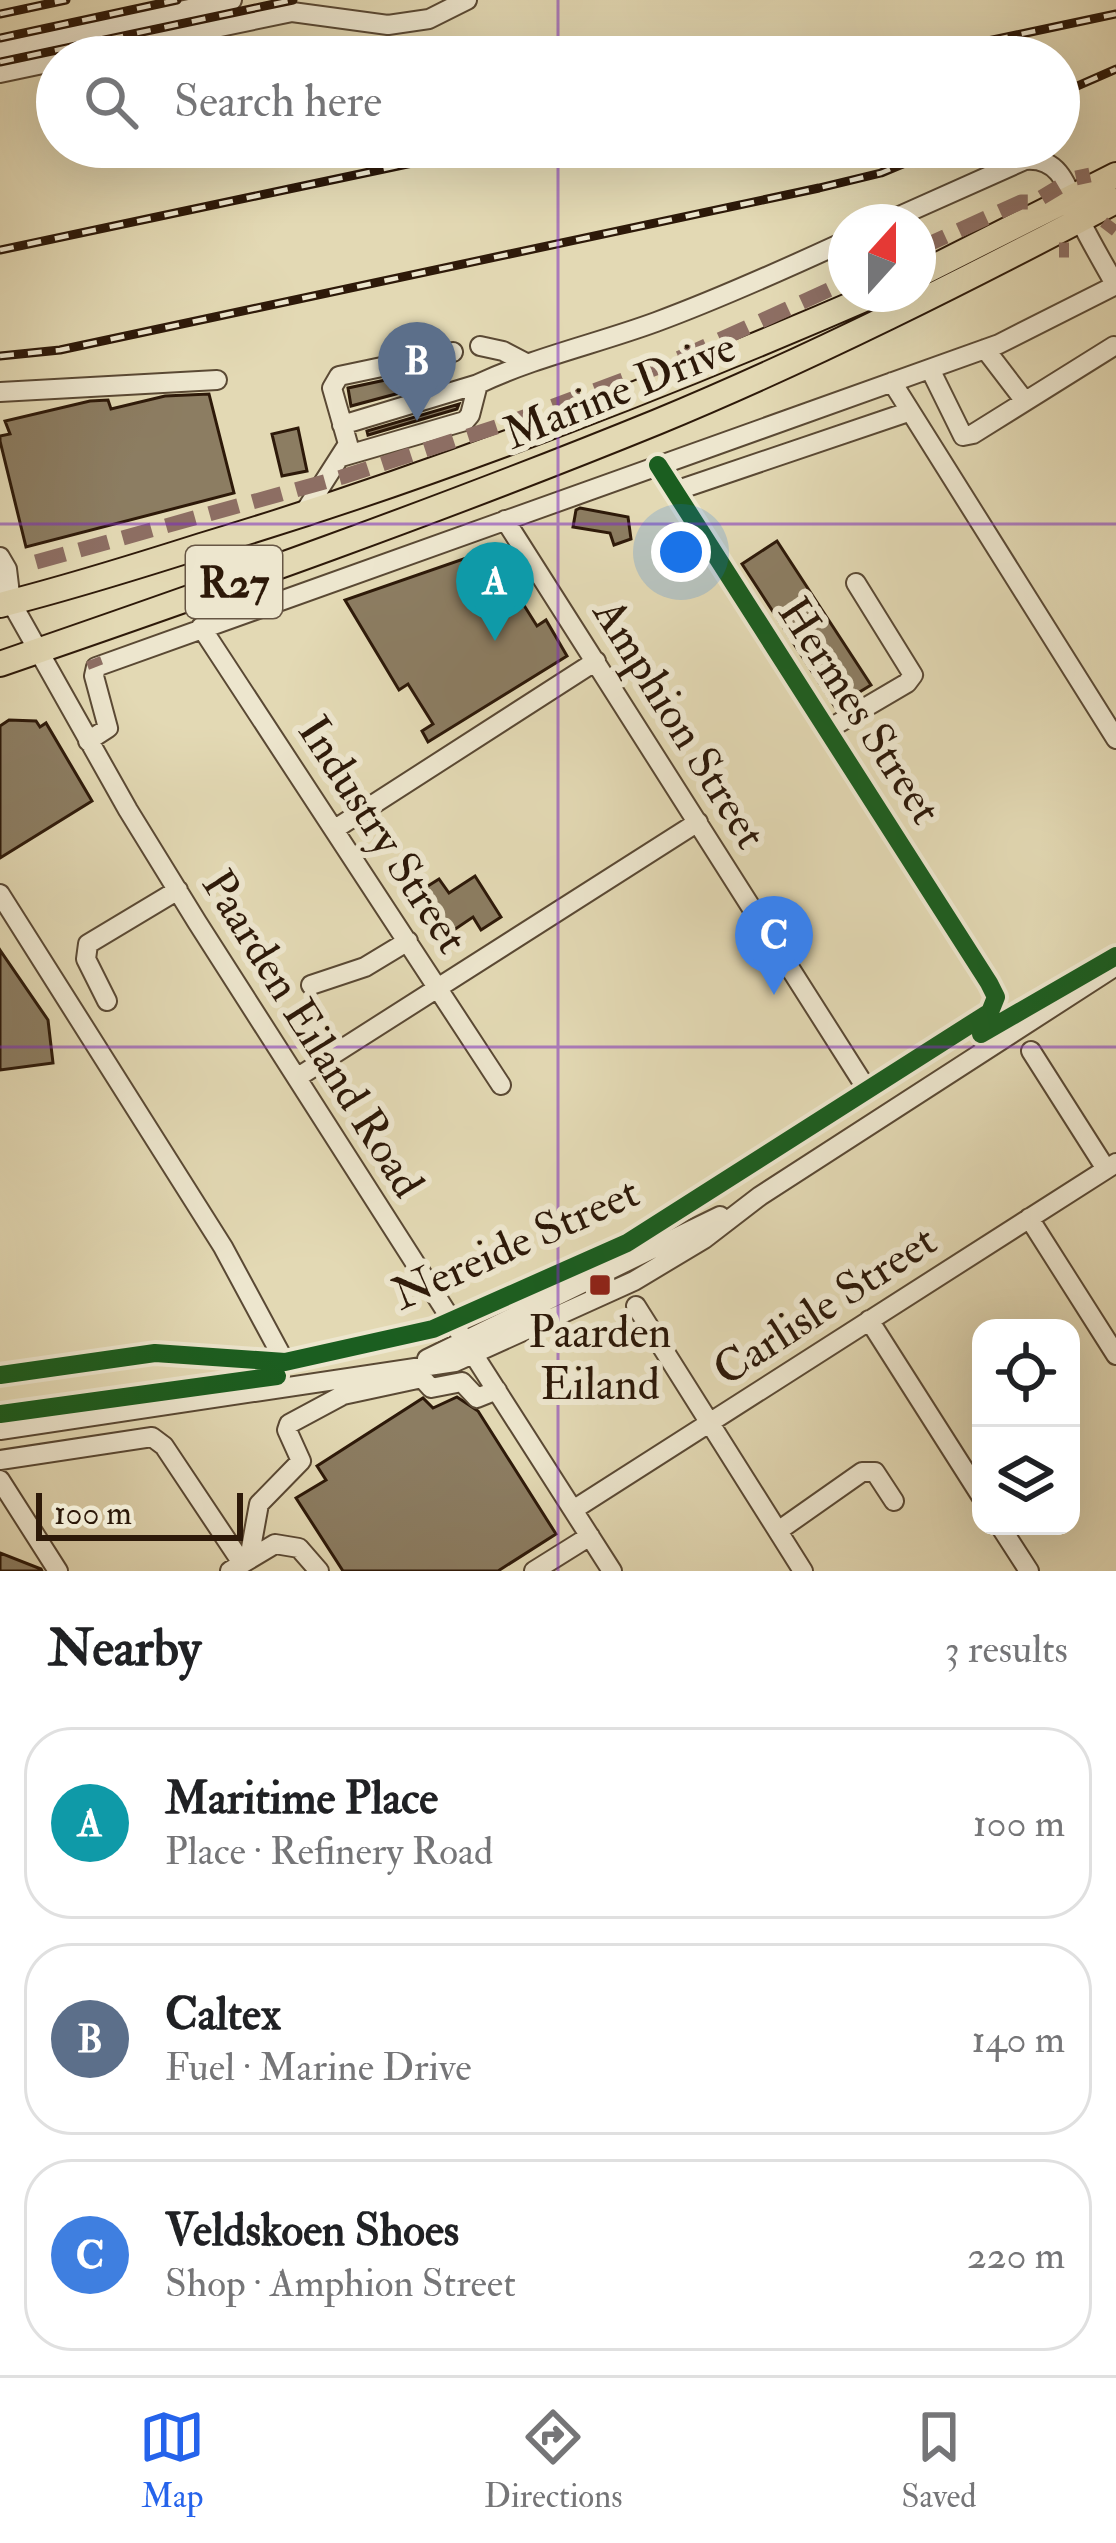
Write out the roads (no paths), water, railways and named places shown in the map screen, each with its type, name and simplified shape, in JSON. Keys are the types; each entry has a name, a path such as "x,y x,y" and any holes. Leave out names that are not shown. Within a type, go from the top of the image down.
{"main road":[{"name":"Marine Drive","path":"0,664 322,551 658,422 900,312 1077,209 1116,176"},
{"name":"Marine Drive","path":"936,268 1077,209 1116,201"},
{"name":"Marine Drive","path":"4,600 302,516 652,390 834,312"}],"street":[{"path":"65,36 232,0"},
{"path":"176,36 292,12 360,24 408,22 449,12 467,0"},
{"path":"0,50 36,42"},
{"path":"0,73 36,65"},
{"path":"927,204 1009,168"},
{"path":"88,741 108,728 94,676 96,667 985,349 1116,285 1067,183 1054,168"},
{"path":"342,425 652,323 828,249"},
{"path":"480,346 524,362"},
{"path":"930,368 963,436 1114,346"},
{"path":"985,349 1024,400"},
{"path":"302,516 348,445 332,388 340,376 453,352"},
{"path":"0,392 217,380"},
{"path":"892,382 1116,739"},
{"path":"341,457 465,421 478,384"},
{"path":"675,491 908,412"},
{"name":"Hermes Street","path":"658,466 996,997"},
{"name":"Amphion Street","path":"505,520 868,1090"},
{"path":"3,563 4,600"},
{"path":"827,730 913,675 856,583"},
{"name":"Paarden Eiland Road","path":"4,600 178,890 613,1571"},
{"name":"Industry Street","path":"201,627 501,1085"},
{"path":"335,829 596,661"},
{"path":"298,1077 698,823"},
{"path":"107,1001 86,959 88,944 178,890"},
{"path":"0,894 223,1247 285,1362"},
{"path":"311,985 365,967 407,941"},
{"path":"0,1430 455,1362 471,1348 634,1281 1116,969"},
{"name":"Nereide Street","path":"0,1376 154,1353 285,1362 453,1321 627,1243 980,1021 996,997"},
{"path":"1031,1051 1111,1166"},
{"name":"Carlisle Street","path":"573,1510 1111,1166"},
{"path":"1029,1218 1116,1355"},
{"path":"636,1306 803,1571"},
{"path":"869,1320 972,1482"},
{"path":"240,1564 259,1504 301,1461 289,1424 343,1395 422,1378 431,1388 462,1382 477,1398 497,1390"},
{"path":"0,1460 152,1437 164,1446 240,1564"},
{"path":"778,1531 862,1472 875,1472 894,1501"},
{"path":"0,1480 58,1571"},
{"path":"534,1571 590,1535"},
{"path":"1006,1535 1029,1571"},
{"path":"240,1564 274,1544 287,1544 309,1556 320,1571"}],"railway":[{"path":"0,14 66,0"},
{"path":"0,38 177,0"},
{"path":"123,36 293,0"},
{"path":"1012,36 1116,14"},
{"path":"0,62 36,54"},
{"path":"1080,85 1116,69"},
{"path":"0,250 389,168"},
{"path":"0,356 60,350 819,188 893,168"}],"place":[{"name":"Caltex","path":"417,421"},
{"name":"Maritime Place","path":"495,641"},
{"name":"Veldskoen Shoes","path":"774,995"},
{"name":"Paarden Eiland","path":"600,1285"}]}
